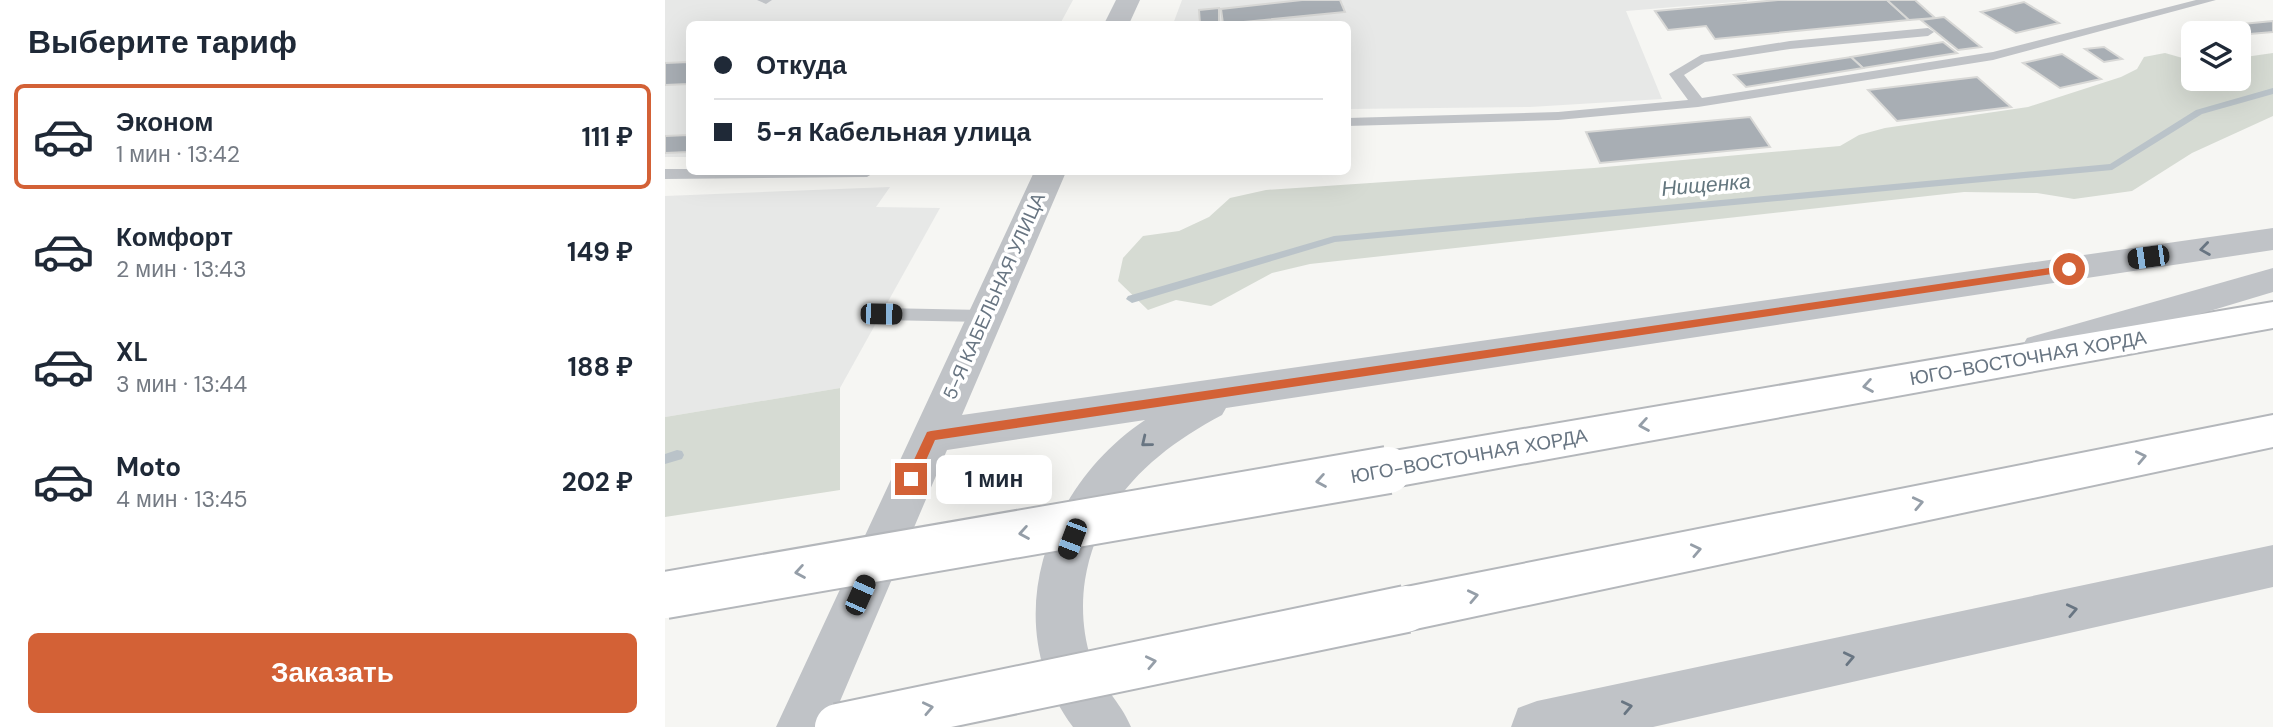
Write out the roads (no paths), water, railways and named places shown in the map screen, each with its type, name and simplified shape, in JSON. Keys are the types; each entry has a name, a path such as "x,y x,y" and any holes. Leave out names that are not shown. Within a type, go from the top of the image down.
{"main road":[{"name":"ЮГО-ВОСТОЧНАЯ ХОРДА","path":"665,595 2273,315"},
{"path":"838,727 2273,431"}],"street":[{"path":"1118,21 1128,0"},
{"name":"5-Я КАБЕЛЬНАЯ УЛИЦА","path":"802,727 1049,175"},
{"path":"931,436 2273,239"},
{"path":"1963,370 2273,280"},
{"path":"1105,727 1080,695 1065,662 1057,626 1057,590 1065,555 1078,522 1113,473 1147,440 1208,404 1274,385"},
{"path":"2220,441 2273,442"},
{"path":"1537,727 2273,566"}],"lane":[{"path":"1351,122 1558,116 1698,103 1993,56 2210,0"},
{"path":"1698,103 1676,74 1700,59 1790,46 1928,32"},
{"path":"665,174 686,174"},
{"path":"881,314 984,316"}],"waterway":[{"name":"Нищенка","path":"1132,299 1334,239 2112,167 2199,112 2273,91"},
{"name":"Нищенка","path":"665,459 677,455"}]}
